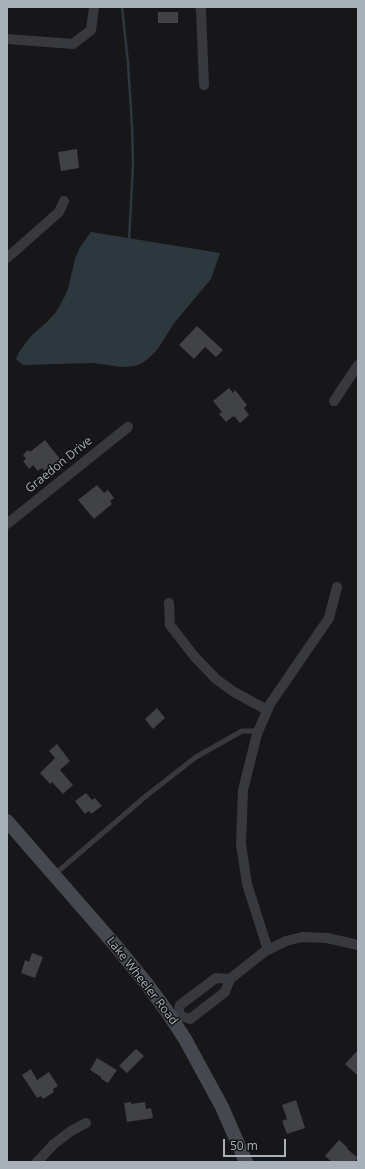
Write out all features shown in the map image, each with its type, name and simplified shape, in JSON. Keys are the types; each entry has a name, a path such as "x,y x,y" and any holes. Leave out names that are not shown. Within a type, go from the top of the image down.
{"street":[{"path":"7,40 73,44 91,30 94,7"},
{"path":"200,7 204,85"},
{"path":"7,258 59,212 64,201"},
{"path":"334,401 358,365"},
{"name":"Graedon Drive","path":"7,524 128,427"},
{"path":"268,950 247,884 241,844 243,790 259,731 267,710 329,618 337,587"},
{"path":"169,604 170,625 194,656 216,679 234,692 267,710"},
{"name":"Lake Wheeler Road","path":"7,821 175,1017 185,1039 222,1106 246,1162"},
{"path":"230,979 216,978 180,1006 175,1017 190,1019 225,992 230,979 268,950 286,941 302,937 327,938 358,946"},
{"path":"37,1162 54,1144 71,1131 86,1123"}],"lane":[{"path":"54,875 146,796 196,757 242,731 259,731"}],"shaded area":[{"path":"91,232 220,253 211,279 175,322 157,350 142,363 135,366 121,367 93,363 23,365 16,359 19,352 31,336 56,312 68,289 75,259 80,247"}],"building":[{"path":"158,12 178,12 178,23 158,23"},
{"path":"77,149 79,168 61,171 58,152"},
{"path":"197,326 223,350 216,357 205,347 194,359 179,345"},
{"path":"229,388 233,393 235,390 247,405 244,408 249,415 240,423 234,416 226,422 219,414 222,412 213,401"},
{"path":"45,440 60,459 44,471 42,468 38,471 33,465 29,469 23,461 26,459 23,455 28,450 30,452"},
{"path":"97,485 104,493 108,490 114,498 110,501 112,504 94,519 78,500"},
{"path":"157,708 165,718 153,729 145,719"},
{"path":"57,744 70,761 60,770 73,785 63,794 52,782 50,784 40,773 55,758 49,751"},
{"path":"86,793 92,800 95,798 102,806 91,814 89,811 85,814 75,801"},
{"path":"32,953 43,957 35,978 21,973 25,960 29,962"},
{"path":"136,1049 144,1056 127,1073 119,1066"},
{"path":"358,1050 358,1076 345,1064"},
{"path":"97,1058 117,1070 108,1083 90,1070"},
{"path":"31,1069 37,1080 49,1072 58,1086 53,1089 54,1092 43,1099 41,1096 37,1098 22,1075"},
{"path":"296,1100 305,1128 287,1134 282,1121 287,1119 282,1105"},
{"path":"131,1102 131,1104 145,1102 146,1109 151,1108 153,1118 127,1122 124,1103"},
{"path":"339,1140 358,1158 354,1162 332,1162 325,1156"}],"waterway":[{"path":"122,7 128,63 132,126 133,164 129,241"}]}
